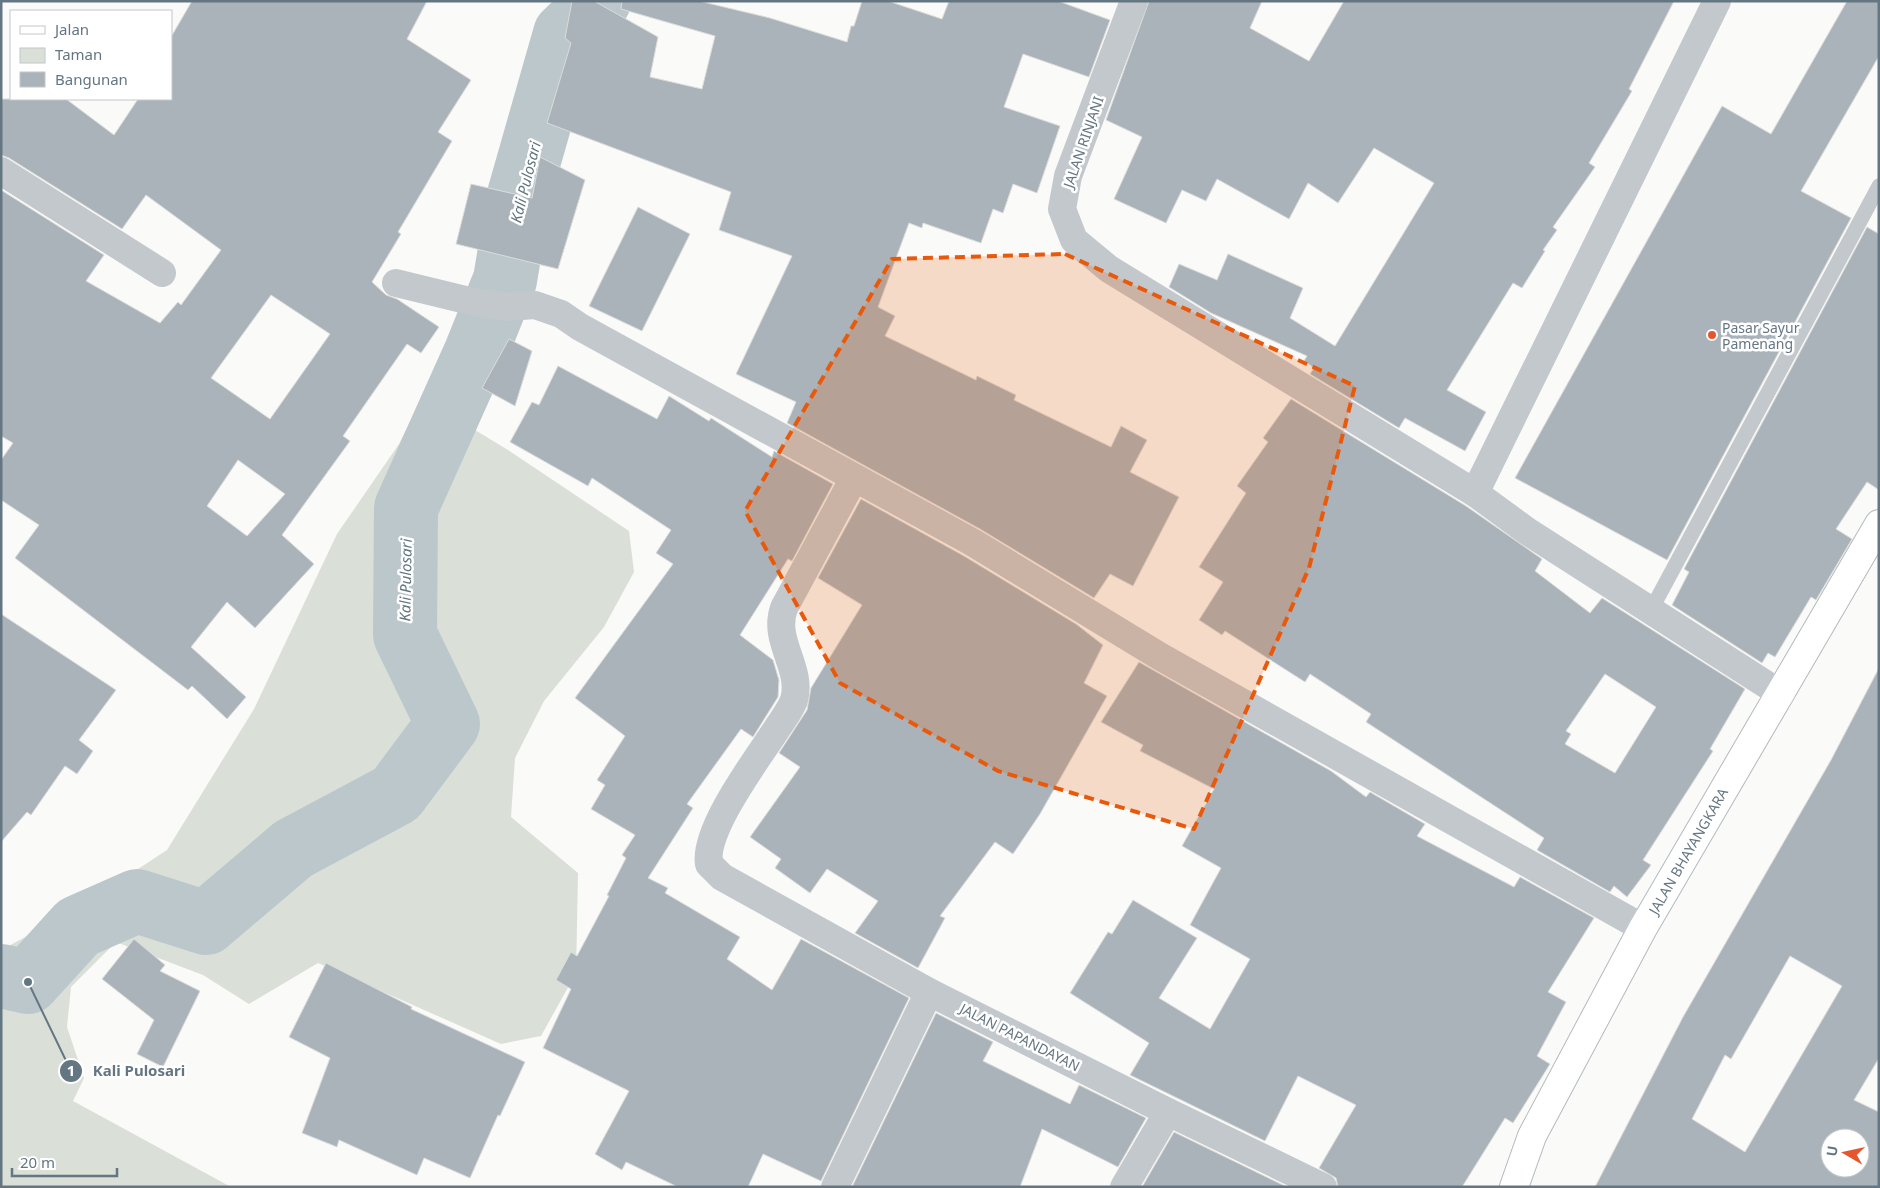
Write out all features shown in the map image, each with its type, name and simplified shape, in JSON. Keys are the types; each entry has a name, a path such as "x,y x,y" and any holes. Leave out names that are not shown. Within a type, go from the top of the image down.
{"street":[{"name":"JALAN RINJANI","path":"1134,1 1068,176 1062,209 1074,240 1110,269 1475,493 1527,531 1650,612 1781,694"},
{"path":"1475,493 1717,1"},
{"path":"1,171 162,273"},
{"path":"396,283 474,302 506,307 535,305 561,314 580,327 972,542 1161,657 1643,928"},
{"name":"JALAN PAPANDAYAN","path":"854,478 784,608 780,620 780,631 794,674 794,701 718,822 707,855 709,864 722,877 929,992 1168,1112 1323,1187"},
{"name":"JALAN BHAYANGKARA","path":"1514,1187 1532,1136 1643,928 1879,524"},
{"path":"835,1187 929,992"},
{"path":"1124,1187 1168,1112"}],"lane":[{"path":"1650,612 1879,186"}],"highlighted area":[{"path":"1065,254 1355,386 1309,568 1194,829 998,771 840,683 745,511 892,259"}],"green space":[{"path":"422,398 508,450 629,531 634,572 604,627 544,701 515,758 511,817 578,873 576,973 541,1036 501,1044 318,963 249,1004 203,975 116,942 71,987 67,1027 84,1078 73,1101 231,1187 1,1187 1,950 74,911 167,850 254,709 337,534 399,444"}],"building":[{"path":"192,1 427,1 407,39 471,80 438,132 452,141 398,232 401,234 372,282 386,295 397,299 439,327 421,353 407,344 343,436 350,441 282,535 314,564 255,628 227,602 191,647 246,697 227,719 192,686 188,690 15,558 39,525 1,500 1,460 13,443 1,436 1,190 104,255 86,281 160,323 178,302 181,305 221,250 146,195 122,229 9,158 1,155 1,99 67,100 114,135 137,100 172,100 172,35","holes":["271,295 330,334 270,419 211,378","238,460 285,494 247,536 207,506"]},
{"path":"572,1 594,1 658,37 650,77 702,89 715,36 621,9 622,1 699,1 770,18 847,42 851,26 854,26 862,1 888,1 942,19 949,1 1058,1 1110,20 1089,77 1023,54 1004,107 1060,126 1037,193 1013,184 1003,213 993,209 981,243 923,223 922,228 909,223 878,307 895,316 885,336 976,380 977,376 1016,395 1014,400 1111,447 1121,426 1147,440 1130,472 1179,497 1133,586 1110,574 1094,598 980,529 787,423 796,402 736,374 792,256 719,230 731,192 547,123 571,43 565,38"},
{"path":"1149,1 1262,1 1250,28 1309,61 1344,1 1674,1 1629,89 1632,91 1589,163 1595,167 1553,227 1557,230 1543,250 1545,251 1522,288 1513,283 1447,390 1486,412 1465,451 1405,418 1399,428 1310,374 1314,368 1304,361 1307,356 1211,313 1169,287 1179,264 1217,280 1228,254 1303,288 1290,318 1335,346 1434,183 1374,148 1338,203 1308,183 1289,219 1217,179 1206,201 1182,190 1166,223 1114,199 1142,137 1106,120"},
{"path":"1847,1 1879,1 1879,56 1801,191 1851,218 1667,560 1515,478 1722,106 1771,134"},
{"path":"540,157 585,180 558,269 456,244 471,184 532,198"},
{"path":"638,207 690,234 642,331 589,306"},
{"path":"1867,227 1879,234 1879,490 1867,482 1836,529 1852,539 1816,600 1811,597 1775,657 1768,653 1762,663 1672,605 1689,572 1684,569"},
{"path":"509,339 532,351 515,406 482,388"},
{"path":"558,366 657,419 669,396 709,421 711,418 772,457 774,451 833,484 792,561 788,559 740,635 773,660 779,680 778,697 753,737 741,729 687,804 693,808 648,878 668,888 665,893 740,937 727,959 772,990 801,939 909,998 821,1181 763,1154 748,1187 678,1187 626,1162 622,1170 595,1154 629,1091 543,1048 571,989 556,980 571,952 577,956 609,896 607,895 626,858 622,855 635,835 591,809 605,785 597,780 625,736 575,698 673,564 656,553 671,530 592,478 588,486 510,442 532,402 539,405"},
{"path":"1291,399 1466,506 1542,559 1535,571 1590,613 1602,598 1745,689 1710,749 1713,751 1643,860 1651,865 1627,897 1614,886 1610,892 1537,850 1544,838 1366,722 1371,714 1310,674 1305,682 1225,631 1222,635 1199,620 1223,582 1199,567 1246,493 1237,486 1268,442 1263,438","holes":["1605,674 1656,707 1615,773 1565,744 1571,734 1566,731"]},
{"path":"861,499 964,556 1076,624 1103,645 1084,683 1107,696 1040,814 1013,854 995,842 940,916 945,918 918,968 855,933 878,901 827,869 810,893 775,868 781,859 750,837 800,767 779,753 807,710 811,688 862,605 818,578"},
{"path":"1,614 116,690 79,740 93,751 77,774 65,766 31,815 27,812 1,842"},
{"path":"1139,662 1331,771 1366,797 1370,792 1425,824 1417,836 1514,887 1520,877 1594,918 1548,992 1566,1002 1537,1056 1550,1064 1513,1123 1505,1118 1462,1187 1338,1187 1336,1178 1319,1168 1356,1105 1298,1076 1265,1141 1130,1075 1149,1043 1070,993 1108,932 1112,934 1133,900 1197,938 1159,998 1210,1029 1250,959 1190,925 1221,868 1182,846 1214,789 1140,751 1143,745 1101,722"},
{"path":"1879,668 1879,1058 1854,1100 1879,1112 1879,1187 1595,1187 1683,1017 1831,760","holes":["1790,956 1842,986 1745,1152 1692,1119 1725,1055 1731,1059"]},
{"path":"134,939 165,965 160,971 200,991 163,1067 137,1054 154,1020 102,979"},
{"path":"326,963 412,1007 411,1009 525,1062 500,1116 498,1115 470,1178 424,1158 417,1175 339,1140 337,1147 302,1133 330,1058 289,1037"},
{"path":"936,1013 993,1042 983,1061 1070,1104 1079,1085 1146,1118 1118,1167 1042,1129 1020,1187 852,1187"},
{"path":"1174,1132 1287,1187 1142,1187"}],"waterway":[{"name":"Kali Pulosari","path":"1,976 28,982 78,927 137,901 206,923 293,849 396,794 448,724 405,635 406,508 476,352 505,280 519,195 565,34 599,1"}],"place":[{"name":"Pasar Sayur Pamenang","path":"1712,335"},
{"name":"Kali Pulosari","path":"28,982"}]}
